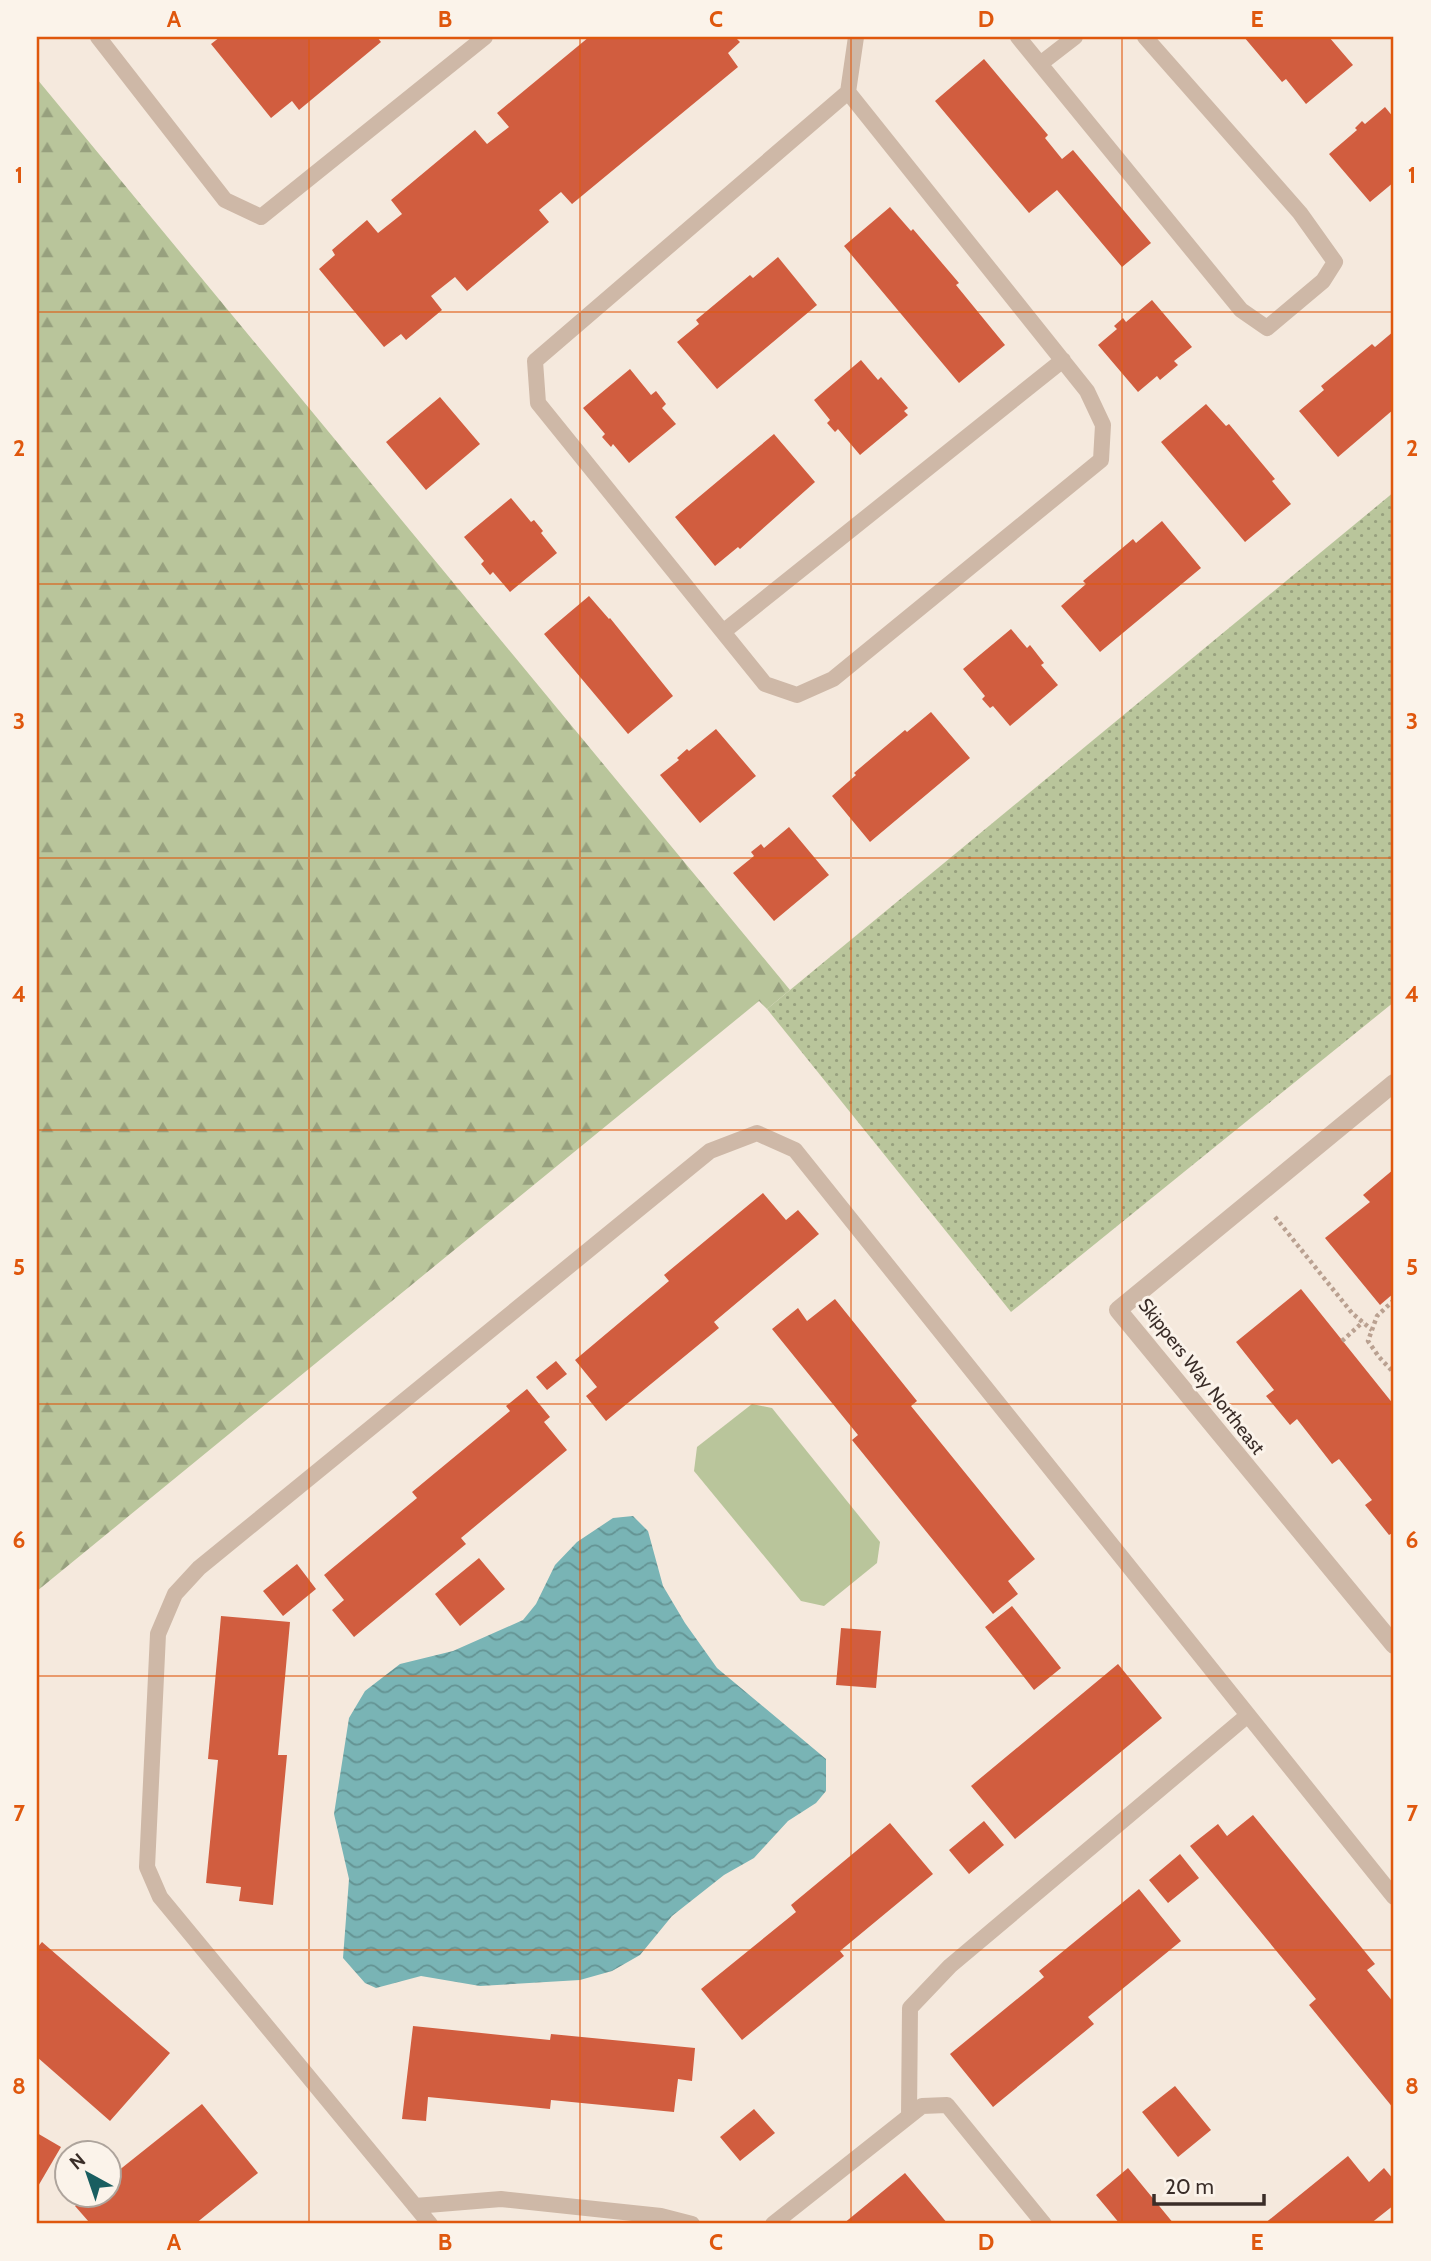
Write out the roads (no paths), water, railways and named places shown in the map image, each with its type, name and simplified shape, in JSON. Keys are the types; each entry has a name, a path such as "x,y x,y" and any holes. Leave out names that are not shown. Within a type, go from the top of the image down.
{"street":[{"name":"Skippers Way Northeast","path":"1394,1083 1118,1310 1394,1645"}],"lane":[{"path":"98,37 225,200 261,217 485,37"},
{"path":"848,92 1087,391 1102,425 1101,460 833,679 797,695 765,684 538,403 536,361 848,92 856,37"},
{"path":"1018,37 1241,310 1267,328 1323,281 1335,262 1300,213 1145,37"},
{"path":"1040,64 1075,37"},
{"path":"723,632 1063,360"},
{"path":"430,2224 160,1897 147,1867 158,1634 175,1594 199,1568 710,1151 757,1133 795,1150 1394,1897"},
{"path":"909,2116 909,2008 950,1966 1248,1715"},
{"path":"773,2224 922,2106 947,2105 1044,2224"},
{"path":"415,2206 501,2199 661,2216 692,2224"}],"water":[{"path":"633,1516 648,1531 663,1586 685,1623 717,1668 826,1759 826,1791 816,1803 788,1821 754,1858 724,1875 672,1916 640,1955 612,1971 580,1980 480,1986 421,1976 376,1988 365,1983 343,1958 349,1879 334,1814 349,1718 365,1691 400,1664 453,1651 523,1620 536,1604 555,1565 577,1542 613,1518"}]}
